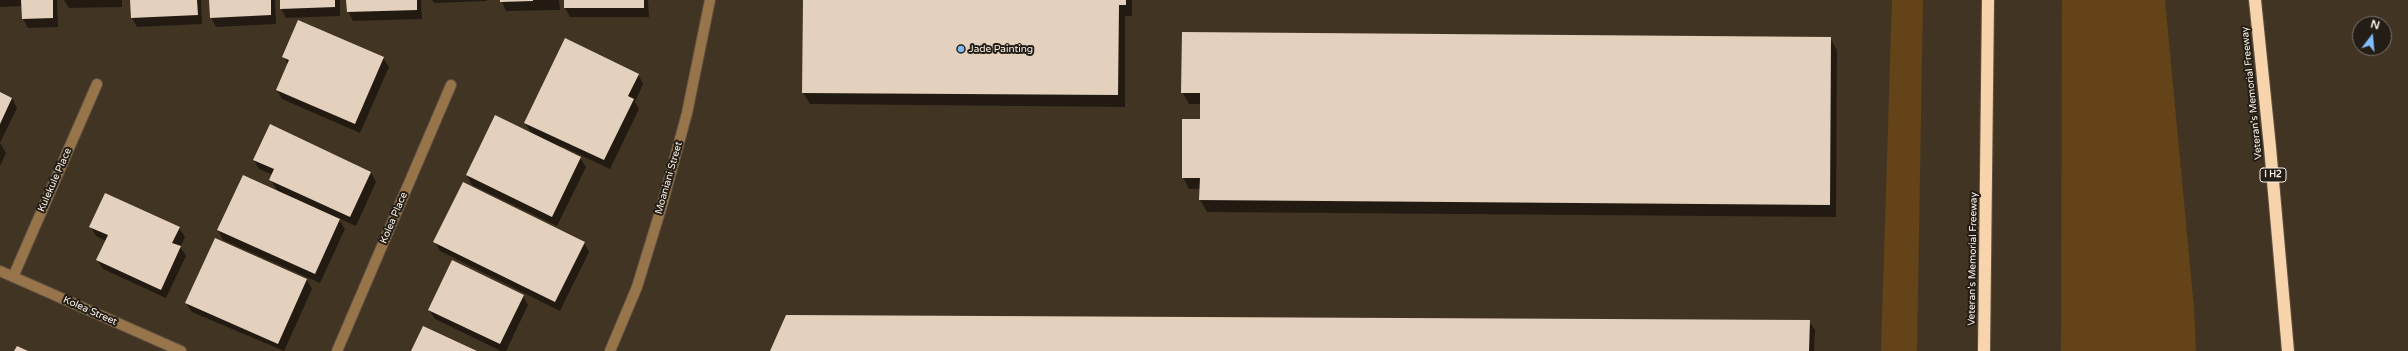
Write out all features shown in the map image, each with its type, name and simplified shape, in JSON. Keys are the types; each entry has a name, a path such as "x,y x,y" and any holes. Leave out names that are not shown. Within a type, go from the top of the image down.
{"highway":[{"name":"Veteran's Memorial Freeway","path":"1984,351 1988,0"},
{"name":"Veteran's Memorial Freeway","path":"2255,0 2270,146 2288,351"}],"street":[{"name":"Moaniani Street","path":"610,351 637,287 663,202 687,113 710,0"},
{"name":"Kulekule Place","path":"13,277 97,84"},
{"name":"Kolea Place","path":"337,351 450,85"},
{"name":"Kolea Street","path":"0,271 181,351"}],"shaded area":[{"path":"1892,0 1923,0 1917,351 1881,351"},
{"path":"2062,0 2165,0 2194,308 2196,351 2061,351"}],"building":[{"path":"21,0 53,0 53,18 22,19"},
{"path":"130,0 197,0 198,15 131,18"},
{"path":"209,0 271,0 271,15 210,18"},
{"path":"280,0 335,0 335,7 280,9"},
{"path":"346,0 417,0 417,10 347,12"},
{"path":"500,0 533,0 533,1 500,2"},
{"path":"564,0 644,0 644,8 564,8"},
{"name":"Jade Painting","path":"803,0 1126,0 1126,5 1119,5 1118,95 802,93"},
{"path":"298,20 384,57 355,124 276,90 289,60 282,57"},
{"path":"1182,32 1831,37 1830,205 1199,200 1200,178 1182,178 1182,119 1200,119 1200,93 1181,93"},
{"path":"565,38 639,74 628,96 634,99 604,160 524,123"},
{"path":"0,92 12,98 0,124"},
{"path":"495,115 581,157 552,217 466,175"},
{"path":"270,124 371,172 350,217 269,180 274,169 253,160"},
{"path":"243,175 340,219 315,274 217,230"},
{"path":"463,182 585,242 555,302 433,242"},
{"path":"105,193 180,227 172,243 181,246 161,290 96,260 108,235 89,227"},
{"path":"215,238 307,279 278,344 185,303"},
{"path":"452,260 524,295 500,344 428,310"},
{"path":"786,315 1810,320 1809,351 770,351"},
{"path":"423,326 477,351 411,351"},
{"path":"17,346 28,351 14,351"}],"place":[{"name":"Jade Painting","path":"961,49"}]}
